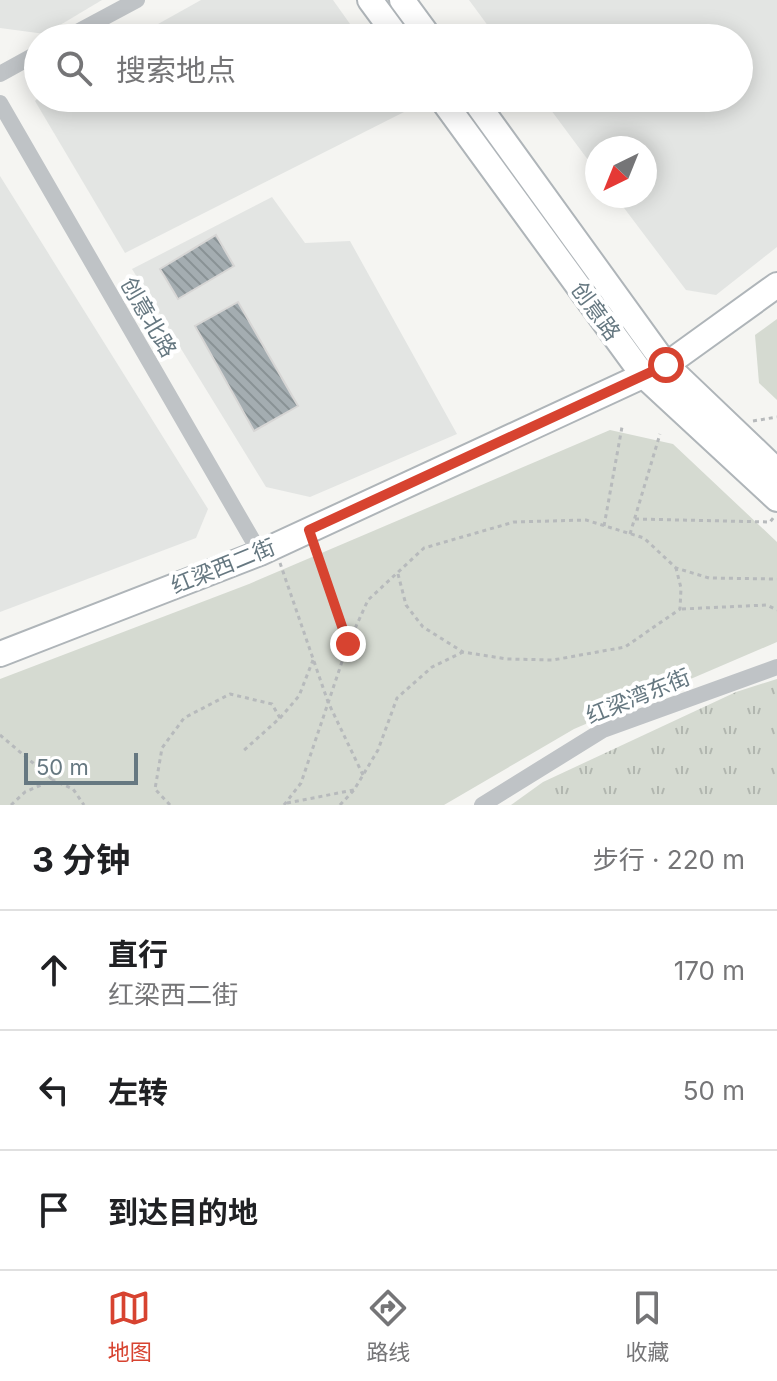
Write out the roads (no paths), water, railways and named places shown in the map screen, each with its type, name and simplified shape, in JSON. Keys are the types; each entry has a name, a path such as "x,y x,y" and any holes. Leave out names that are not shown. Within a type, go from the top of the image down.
{"street":[{"path":"92,24 137,0"},
{"path":"370,0 388,24"},
{"path":"402,0 420,24"},
{"path":"0,74 24,61"},
{"name":"创意北路","path":"0,103 267,550"},
{"name":"创意路","path":"451,112 643,375 777,499"},
{"name":"创意路","path":"483,112 666,365 777,471"},
{"name":"红梁西二街","path":"0,654 267,550 666,365 777,285"},
{"name":"红梁湾东街","path":"482,805 603,730 777,667"}]}
